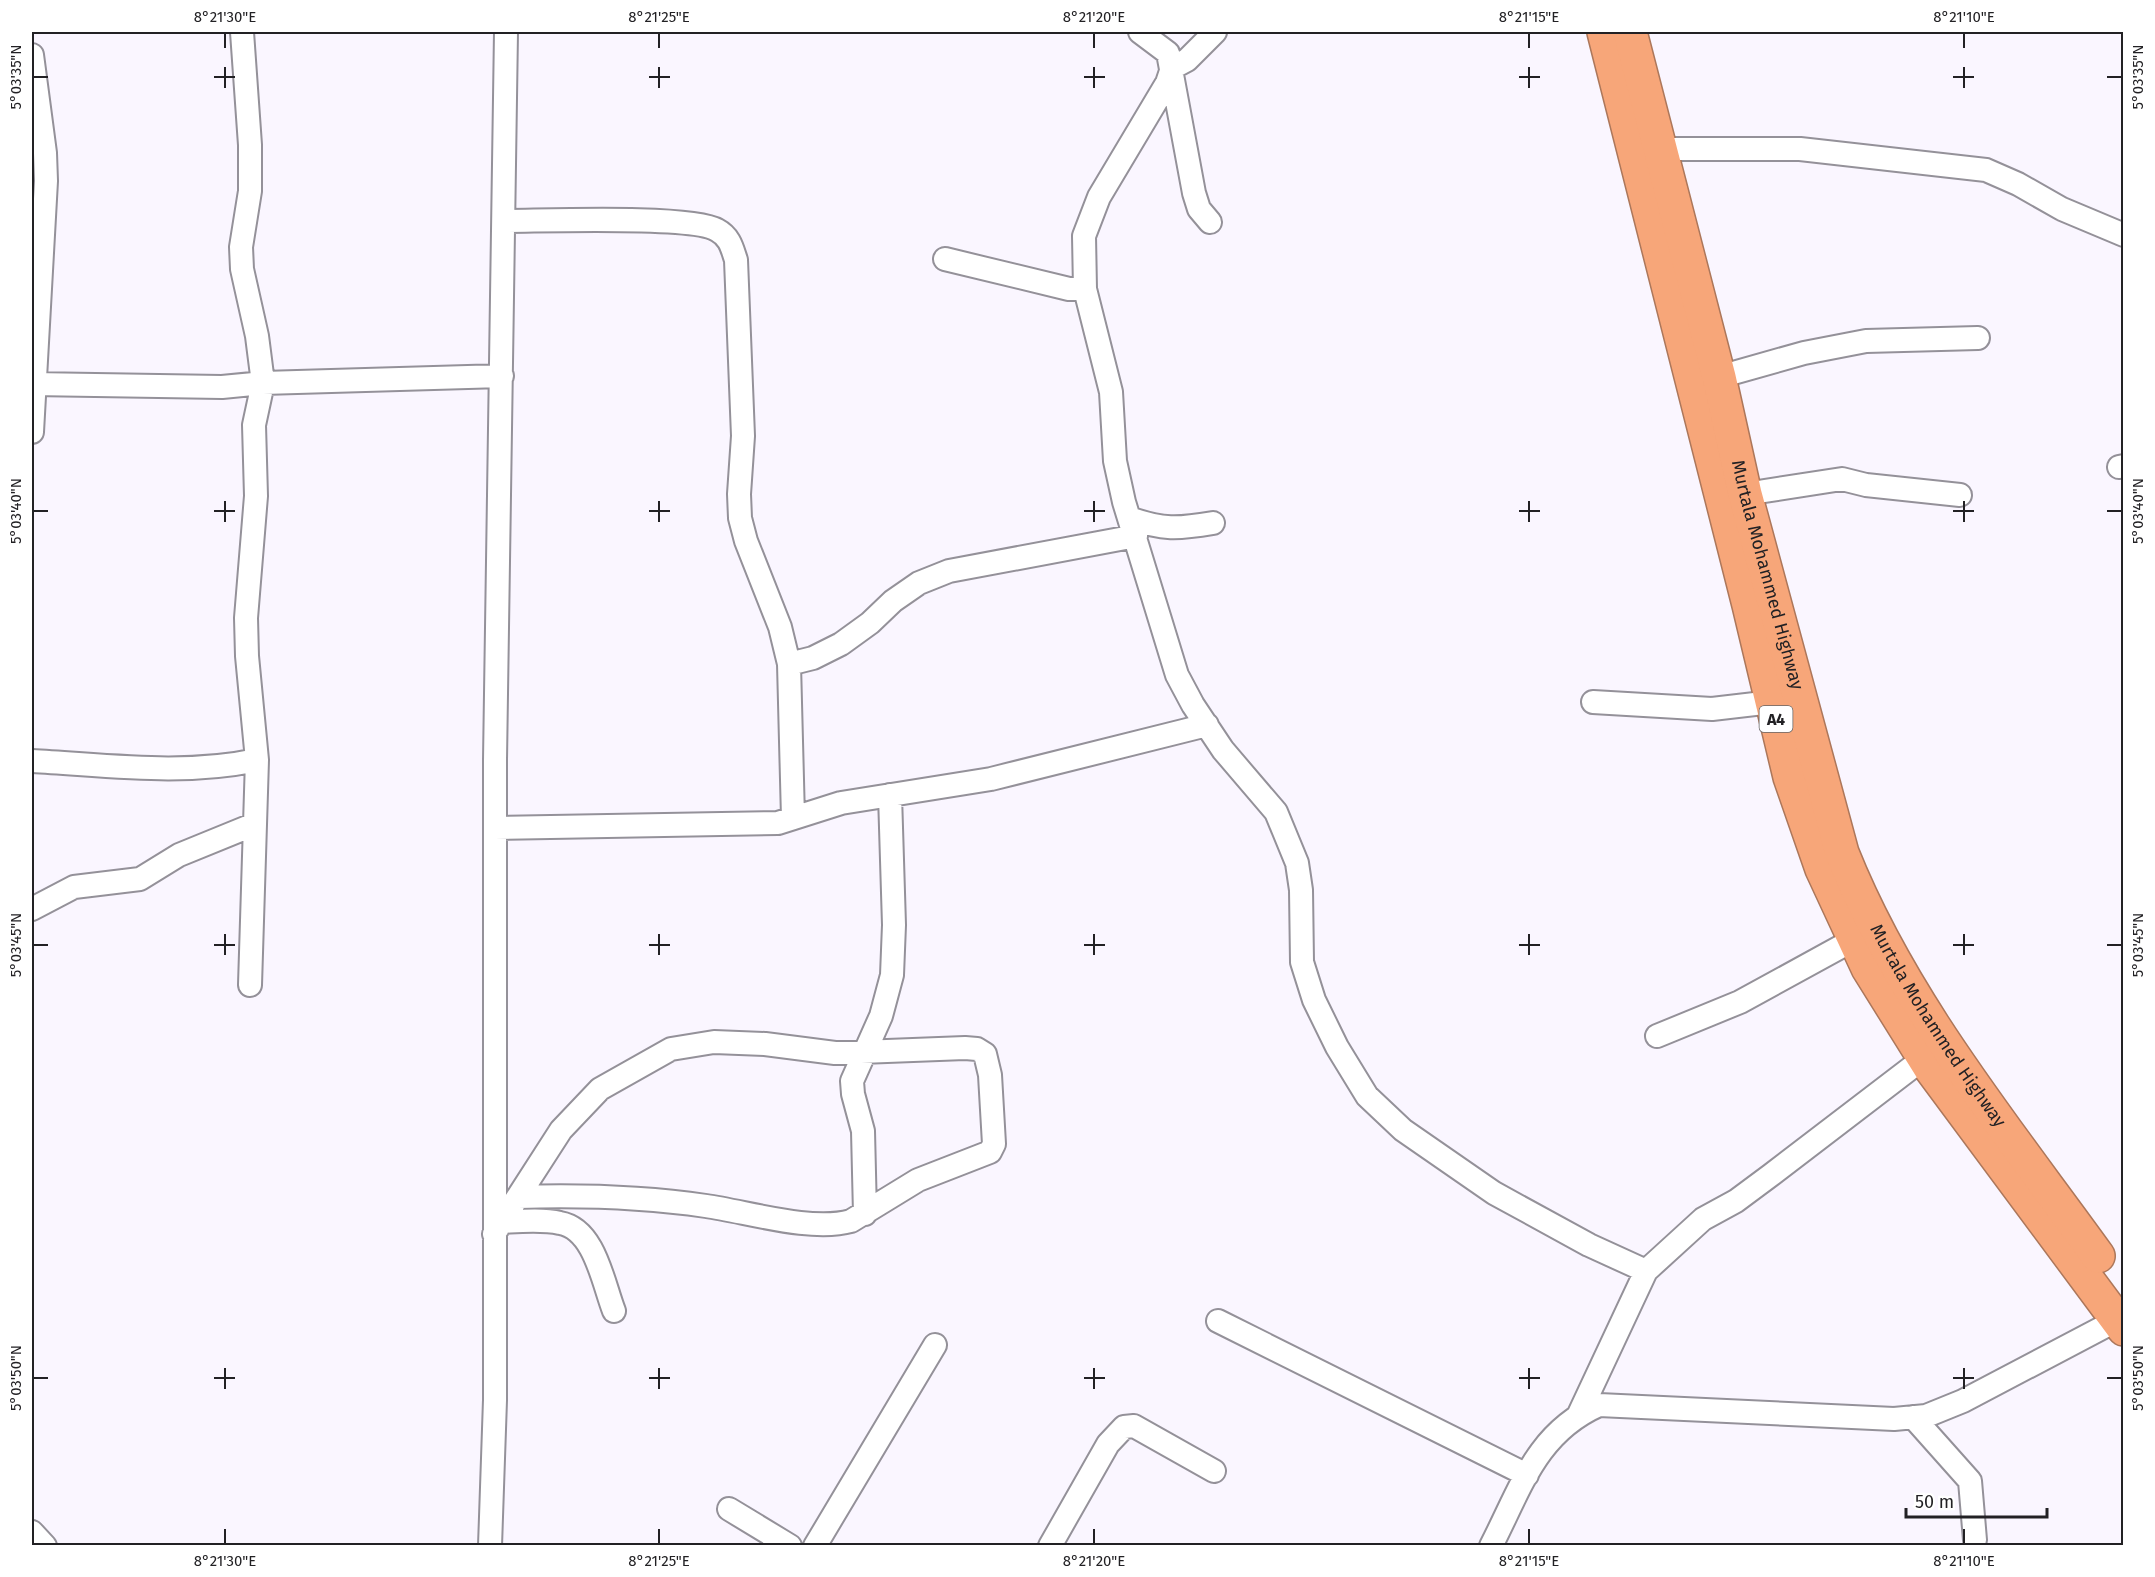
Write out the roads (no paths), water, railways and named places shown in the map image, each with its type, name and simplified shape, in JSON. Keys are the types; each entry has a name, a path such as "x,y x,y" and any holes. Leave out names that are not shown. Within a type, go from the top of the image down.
{"highway":[{"name":"A4","path":"1604,32 1790,777 1822,869 1868,968 1924,1058 2121,1313"},
{"name":"Murtala Mohammed Highway","path":"1630,32 1719,377 1745,494 1842,853 1862,904 1950,1052 2121,1313"}],"street":[{"path":"242,32 250,145 249,191 241,247 242,269 257,336 263,383 254,425 256,496 246,618 247,656 257,760 250,985"},
{"path":"490,1545 499,1228 495,828 506,32"},
{"path":"1140,32 1168,53 1194,194 1199,209 1210,222"},
{"path":"1215,32 1186,60 1172,68 1167,83 1099,197 1084,236 1085,289 1111,392 1115,461 1132,527 1178,675 1224,750 1276,812 1297,863 1301,890 1302,962 1314,1000 1337,1047 1366,1096 1403,1130 1494,1193 1588,1245 1646,1271"},
{"path":"32,55 45,153 46,181 32,384 32,432"},
{"path":"1659,149 1800,149 1986,170 2018,184 2062,209 2124,235"},
{"path":"505,221 687,223 716,229 730,241 736,260 743,436 739,494 740,518 746,541 780,627 789,664 793,818"},
{"path":"945,259 1068,289 1085,289"},
{"path":"1719,377 1804,353 1866,341 1978,338"},
{"path":"32,384 222,387 263,383 502,376"},
{"path":"1745,494 1842,479 1866,485 1960,495"},
{"path":"789,664 813,658 841,644 919,583 949,571 1132,527 1178,529 1213,523"},
{"path":"1593,702 1712,709 1772,702"},
{"path":"495,828 763,824 793,818 841,803 991,778 1207,725"},
{"path":"32,761 192,770 221,768 257,760"},
{"path":"865,1214 863,1131 853,1094 852,1081 866,1054 892,975 894,925 890,795"},
{"path":"32,909 74,887 140,879 179,855 255,824"},
{"path":"1657,1036 1740,1002 1855,939"},
{"path":"499,1228 518,1197 561,1130 600,1089 671,1049 714,1042 866,1054 965,1048 977,1049 985,1054 990,1075 994,1144 990,1152 918,1180 851,1221 832,1223 758,1216 706,1206 632,1199 572,1195 518,1197"},
{"path":"1579,1414 1646,1271 1703,1219 1771,1175 1924,1058"},
{"path":"499,1228 545,1221 572,1226 587,1240 614,1311"},
{"path":"1491,1545 1541,1449 1560,1428 1579,1414 1599,1405 1622,1404 1894,1419 1926,1416 1963,1401 2121,1313"},
{"path":"1218,1321 1527,1475"},
{"path":"815,1545 934,1345"},
{"path":"1912,1417 1971,1481 1975,1540"},
{"path":"1050,1545 1108,1444 1124,1427 1134,1426 1214,1471"},
{"path":"729,1509 790,1545"},
{"path":"32,1532 45,1545"}]}
